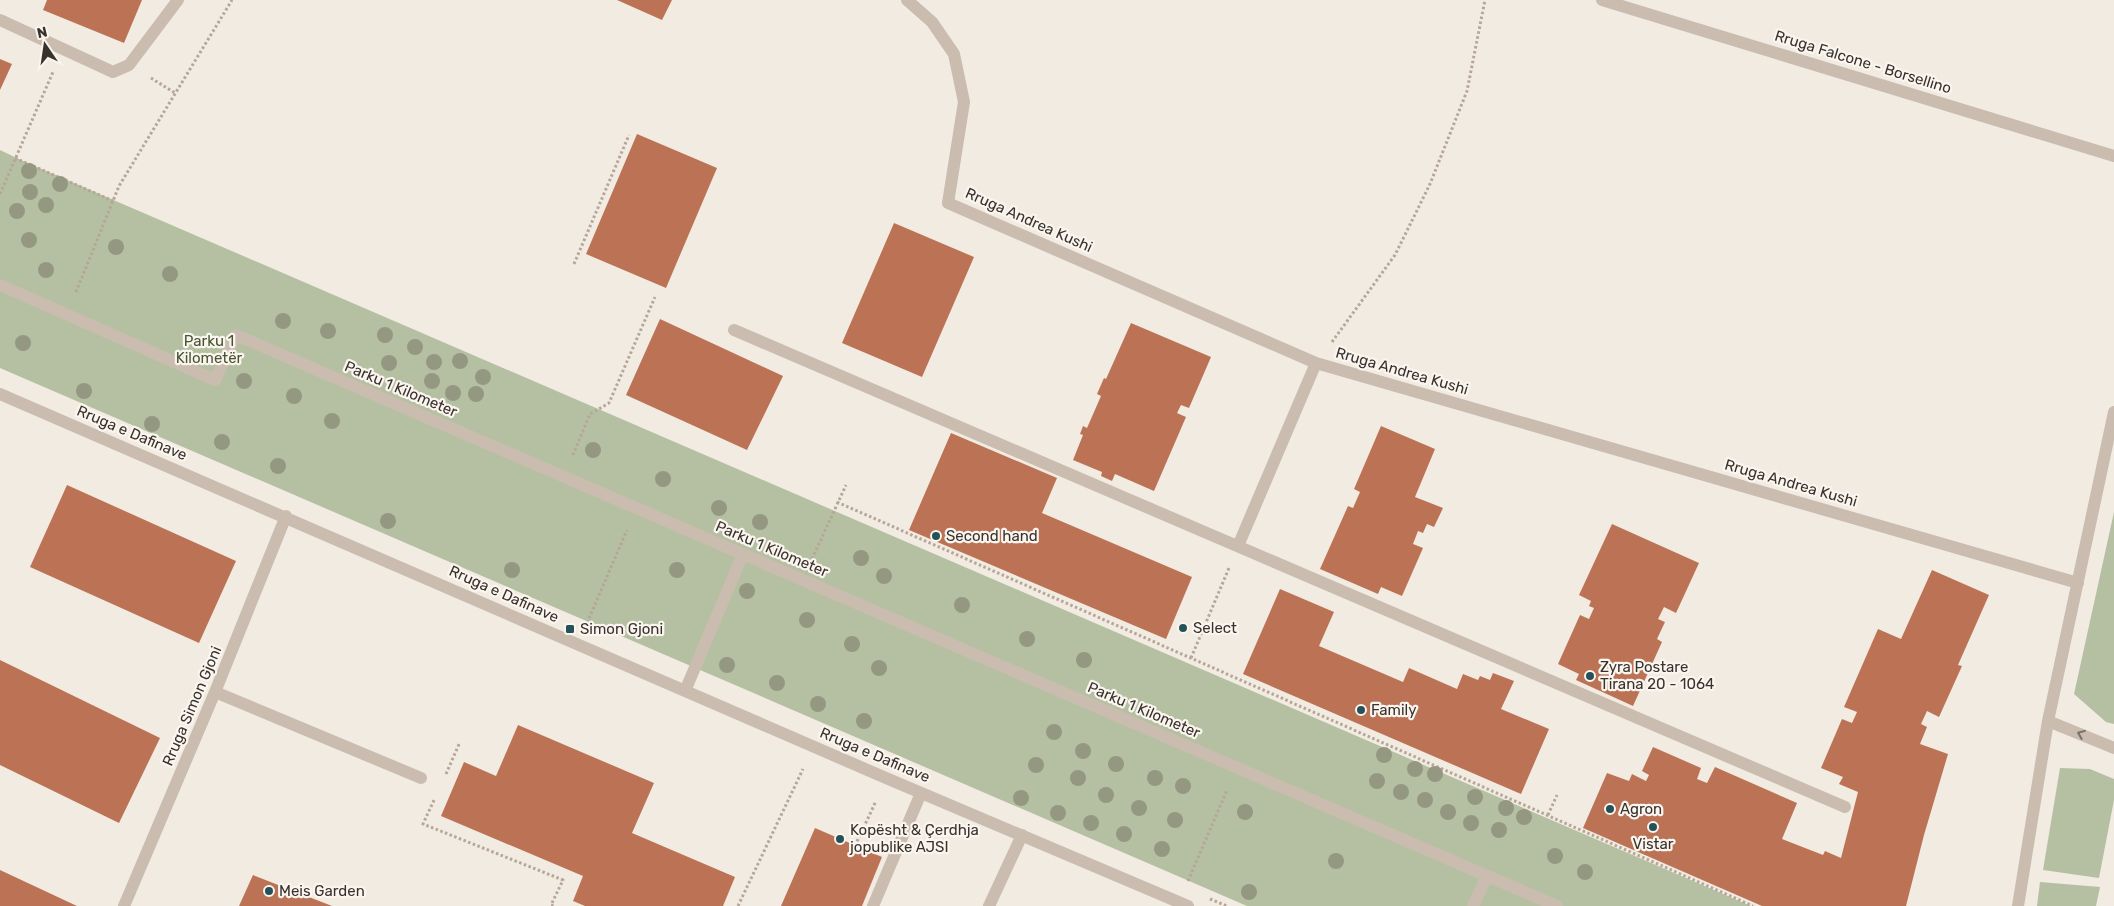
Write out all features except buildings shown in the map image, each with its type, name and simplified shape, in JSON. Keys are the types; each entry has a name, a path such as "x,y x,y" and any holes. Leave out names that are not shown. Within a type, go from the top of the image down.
{"street":[{"path":"0,20 113,72 128,65 178,0"},
{"name":"Rruga Andrea Kushi","path":"907,0 932,22 954,54 964,102 948,203 1316,363 2078,583"},
{"name":"Rruga Falcone - Borsellino","path":"1602,0 2114,156"},
{"name":"Parku 1 Kilometer","path":"0,286 215,380 236,335 1557,906"},
{"path":"734,330 1845,807"},
{"path":"1238,546 1316,363"},
{"name":"Rruga e Dafinave","path":"0,394 286,516 684,691 1183,904"},
{"path":"2018,906 2048,721 2114,412"},
{"name":"Rruga Simon Gjoni","path":"124,906 216,692 286,516"},
{"path":"684,691 743,554"},
{"path":"216,692 420,778"},
{"path":"2048,721 2114,748"},
{"path":"873,906 921,793"},
{"path":"989,906 1022,835"},
{"path":"1473,906 1487,876"}],"path":[{"path":"67,315 119,186 232,0"},
{"path":"1316,363 1395,255 1430,184 1467,91 1485,0"},
{"path":"0,194 64,49"},
{"path":"574,264 628,135"},
{"path":"15,158 113,201"},
{"path":"564,476 590,414 609,403 655,297"},
{"path":"803,580 846,485"},
{"path":"837,502 1753,906"},
{"path":"578,644 637,508"},
{"path":"1191,658 1238,546"},
{"path":"444,778 460,742"},
{"path":"738,906 813,746"},
{"path":"1183,904 1237,768"},
{"path":"1548,815 1557,795"},
{"path":"436,796 423,824 563,880 551,904 554,906"},
{"path":"855,846 872,811"}],"green space":[{"name":"Parku 1 Kilometër","path":"0,150 1751,906 1247,906 0,368"},
{"path":"2114,512 2114,724 2106,722 2074,694"},
{"path":"2060,768 2090,769 2114,779 2114,800 2099,878 2043,870"},
{"path":"2040,882 2100,887 2096,906 2037,906"}],"place":[{"name":"Second hand","path":"936,536"},
{"name":"Select","path":"1183,628"},
{"name":"Simon Gjoni","path":"570,629"},
{"name":"Zyra Postare Tirana 20 - 1064","path":"1590,676"},
{"name":"Family","path":"1361,710"},
{"name":"Agron","path":"1610,809"},
{"name":"Vistar","path":"1653,827"},
{"name":"Kopësht & Çerdhja jopublike AJSI","path":"840,839"},
{"name":"Meis Garden","path":"269,891"}]}
